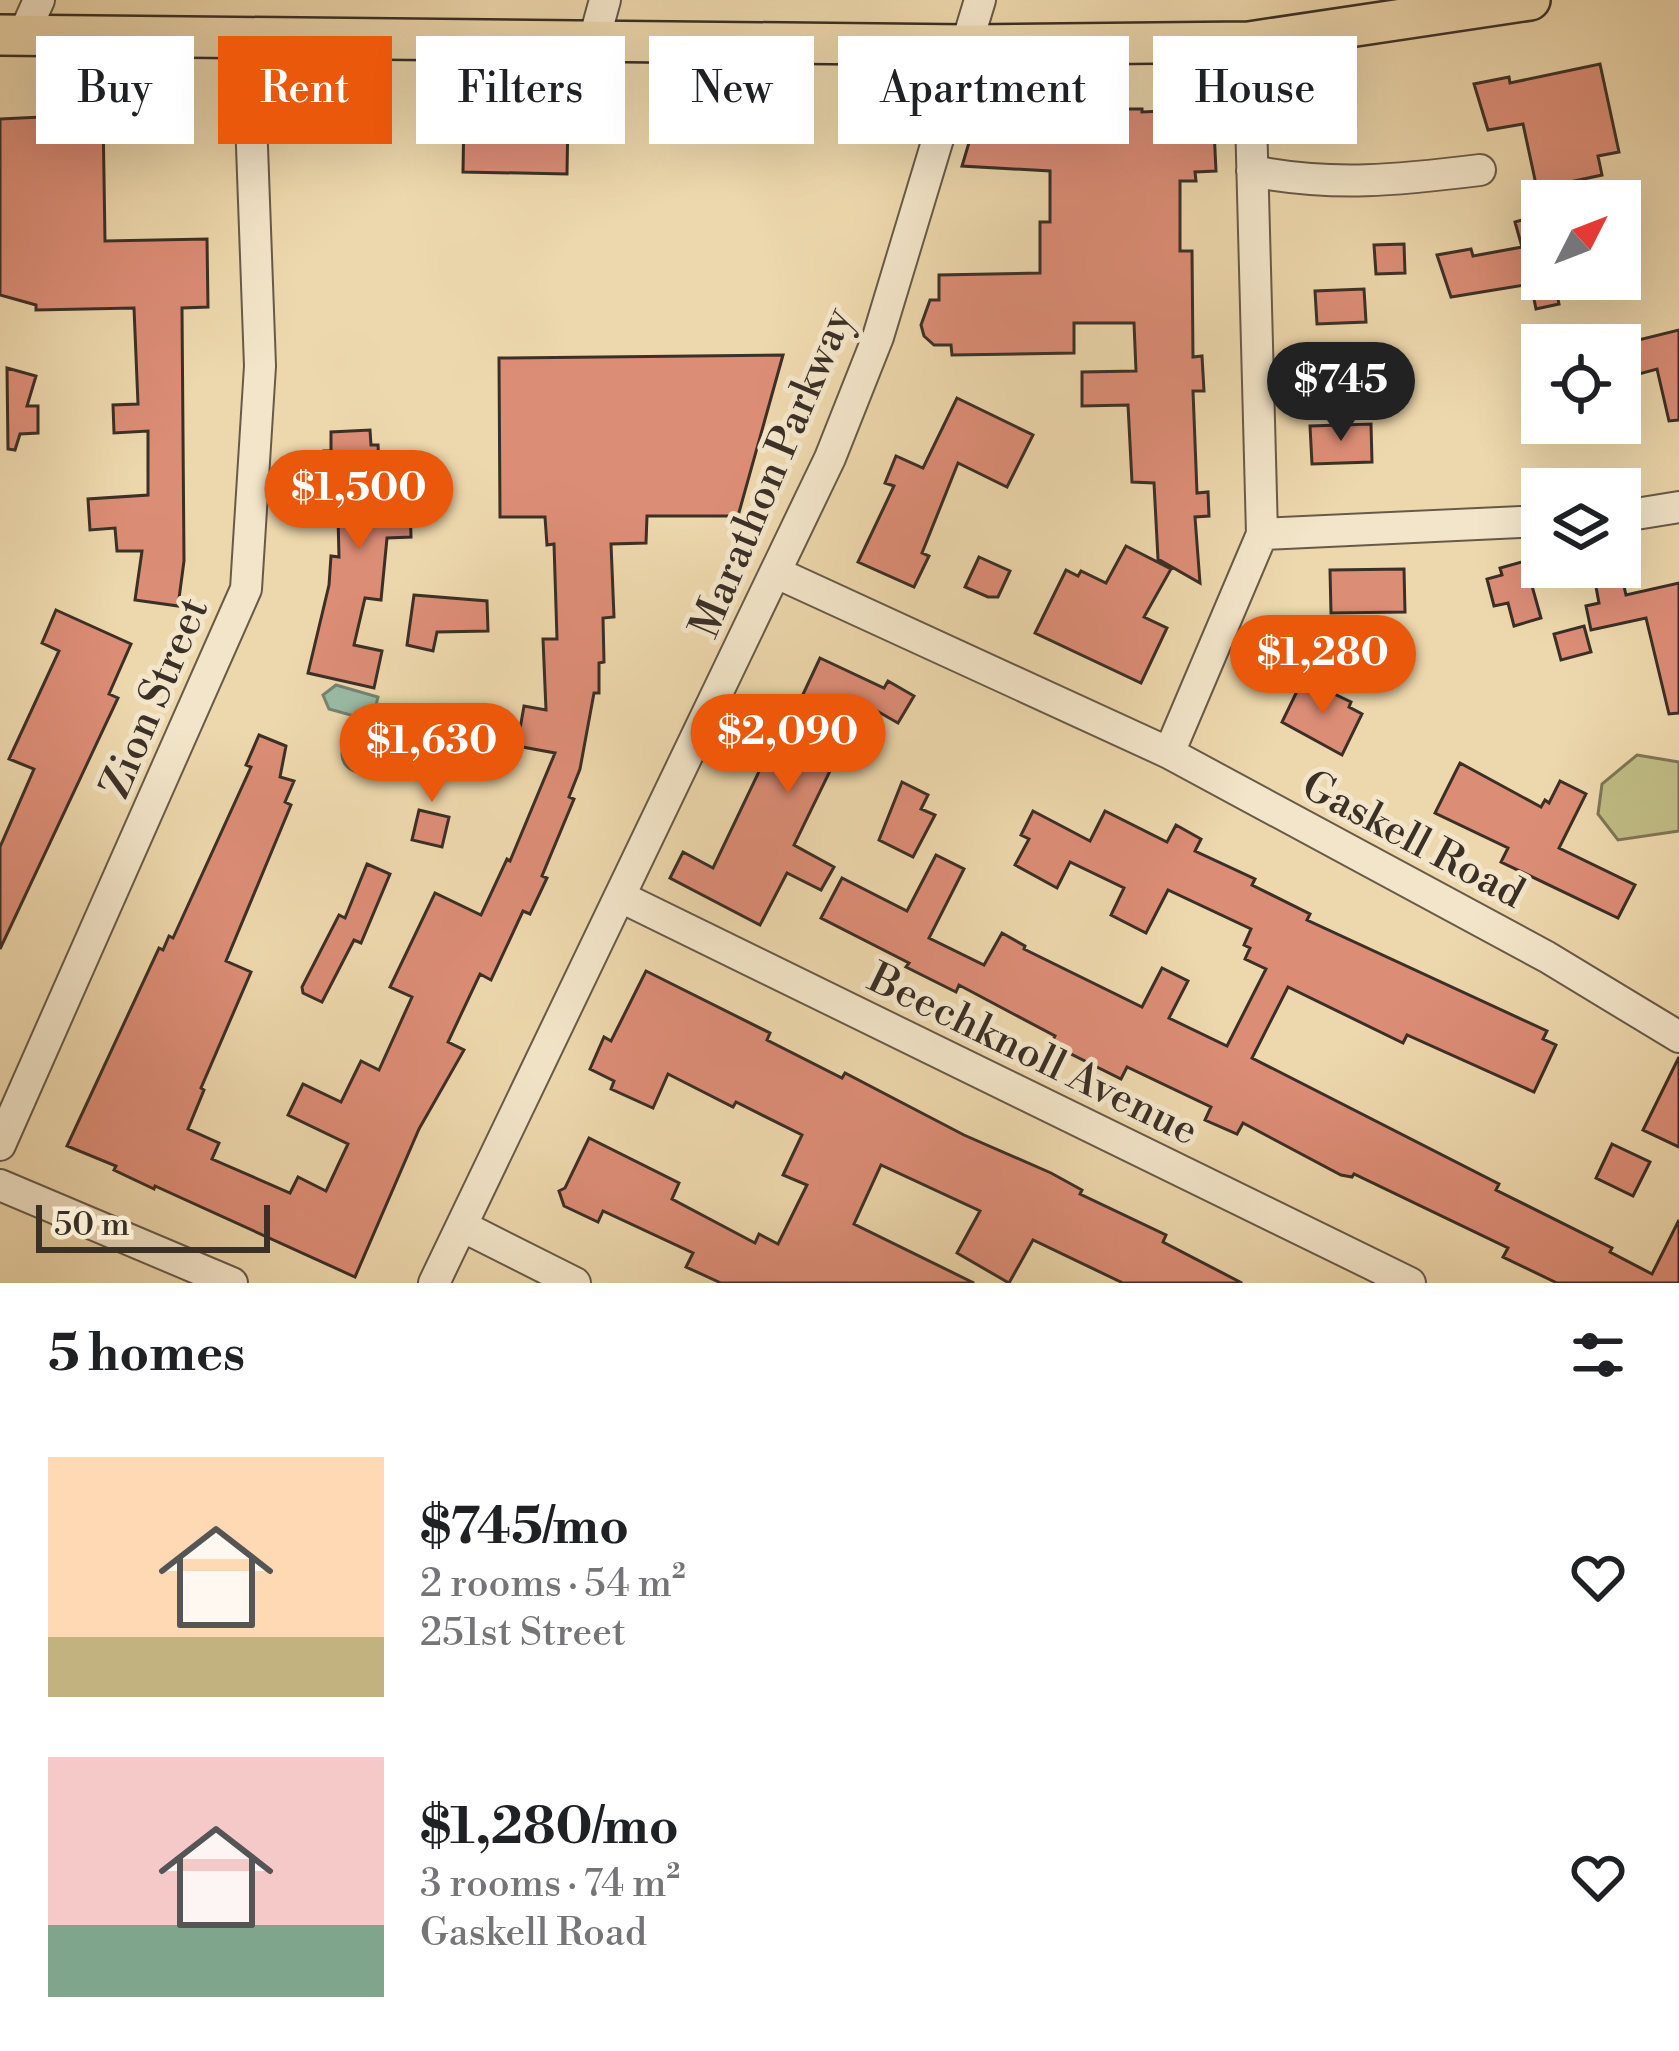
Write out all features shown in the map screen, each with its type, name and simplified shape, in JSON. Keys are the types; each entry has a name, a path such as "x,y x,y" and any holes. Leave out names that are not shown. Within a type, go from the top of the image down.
{"main road":[{"path":"1267,36 1326,17 1530,0"},
{"path":"20,24 218,36"},
{"path":"625,40 838,43"}],"street":[{"path":"595,36 605,0"},
{"name":"Marathon Parkway","path":"970,36 980,0"},
{"name":"Zion Street","path":"0,1145 246,589 260,366 252,144"},
{"name":"Marathon Parkway","path":"434,1283 830,458 878,337 937,144"},
{"path":"1168,753 1262,534 1251,144"},
{"path":"1252,171 1304,181 1371,183 1480,170"},
{"path":"1641,513 1679,507"},
{"path":"1262,534 1521,522"},
{"name":"Gaskell Road","path":"777,573 1168,753 1547,957 1679,1037"},
{"name":"Beechknoll Avenue","path":"621,897 1410,1283"},
{"path":"0,1185 232,1283"},
{"path":"462,1226 575,1283"}],"shaded area":[{"path":"336,685 378,697 372,721 329,709 323,695"},
{"path":"360,736 372,742 378,754 372,766 360,772 348,766 342,754 348,742"},
{"path":"1637,755 1679,762 1679,831 1618,840 1598,814 1602,784"}],"building":[{"path":"1600,64 1619,152 1598,156 1602,175 1535,180 1523,124 1488,130 1474,84 1509,77 1510,83"},
{"path":"1129,109 1153,112 1153,144 1215,144 1216,171 1195,172 1196,181 1180,181 1180,251 1192,251 1193,357 1202,356 1204,391 1193,391 1197,493 1208,492 1209,516 1195,517 1200,583 1158,559 1154,483 1132,482 1128,405 1082,406 1082,372 1136,371 1134,323 1074,323 1074,353 952,355 951,345 934,345 924,336 921,325 930,300 939,300 939,275 1040,273 1040,222 1050,222 1050,171 962,166 969,144 1129,144"},
{"path":"36,117 36,144 103,144 105,241 207,239 208,307 182,308 184,561 178,606 135,600 142,551 117,551 115,528 90,530 88,499 148,495 148,431 114,433 113,405 138,404 134,308 36,310 36,305 0,295 0,119"},
{"path":"463,144 568,144 567,174 463,172"},
{"path":"1404,244 1405,273 1376,274 1374,245"},
{"path":"1521,247 1521,286 1451,297 1437,255 1471,249 1473,256"},
{"path":"1364,289 1366,322 1317,324 1315,291"},
{"path":"1534,300 1558,300 1559,304 1536,309"},
{"path":"1679,330 1679,420 1669,421 1657,369 1641,373 1641,339"},
{"path":"783,355 738,516 647,516 646,543 611,544 614,617 603,618 599,693 594,693 580,769 569,797 574,799 542,876 547,878 530,914 523,911 491,980 480,974 448,1042 464,1050 419,1129 355,1277 67,1146 159,948 163,950 169,936 173,938 251,767 246,765 259,735 286,746 280,777 294,781 285,802 291,805 226,961 251,972 188,1129 219,1143 212,1159 290,1193 298,1177 326,1191 348,1144 288,1115 303,1084 341,1102 361,1061 379,1070 412,997 390,987 435,893 481,915 507,859 510,861 555,753 517,746 524,706 546,710 543,639 557,639 554,544 547,545 545,517 500,517 499,358"},
{"path":"7,368 36,376 27,406 38,406 38,433 20,434 15,450 8,449"},
{"path":"957,398 1033,435 1007,487 958,463 922,553 929,556 914,587 858,562 894,486 885,483 896,456 923,468"},
{"path":"1371,424 1372,462 1312,464 1310,426"},
{"path":"370,430 371,445 378,445 379,464 409,463 411,537 387,538 381,600 365,598 354,645 382,651 374,688 308,673 329,585 331,556 339,557 337,476 326,477 324,451 331,451 331,432"},
{"path":"1126,546 1171,569 1144,617 1167,628 1141,683 1035,633 1066,570 1078,576 1081,571 1106,583"},
{"path":"979,557 1010,571 998,597 965,587"},
{"path":"1521,562 1521,588 1533,588 1541,618 1514,626 1508,603 1494,606 1487,579 1502,575 1500,568"},
{"path":"1404,569 1405,612 1331,613 1330,570"},
{"path":"1679,583 1679,713 1669,714 1646,618 1591,630 1586,606 1599,603 1596,588 1624,588 1626,595"},
{"path":"414,595 487,601 488,631 437,632 433,651 407,645"},
{"path":"56,610 131,644 109,694 118,698 0,949 0,847 34,769 9,759 59,651 42,643"},
{"path":"1584,626 1591,652 1561,660 1554,634"},
{"path":"820,658 884,688 888,681 914,696 898,723 863,703 794,845 834,867 821,890 787,873 760,925 670,878 683,852 713,868 785,717 791,720"},
{"path":"1309,682 1351,702 1349,707 1362,714 1342,755 1282,722 1300,685"},
{"path":"431,737 461,742 457,770 427,765"},
{"path":"1460,763 1541,807 1545,800 1549,803 1560,781 1586,794 1559,848 1635,885 1618,918 1501,862 1508,848 1435,813"},
{"path":"902,782 928,795 921,809 935,815 913,857 879,840"},
{"path":"419,810 449,817 442,847 412,840"},
{"path":"1033,811 1090,841 1105,811 1167,842 1176,825 1201,839 1195,851 1255,879 1252,885 1310,914 1307,920 1547,1031 1543,1039 1556,1045 1534,1092 1407,1035 1403,1043 1288,987 1252,1058 1499,1184 1496,1190 1612,1248 1610,1252 1652,1274 1679,1220 1679,1283 1557,1283 1503,1257 1508,1248 1354,1174 1341,1175 1243,1123 1237,1134 1205,1120 1211,1107 1127,1067 1121,1079 1051,1044 1055,1036 959,985 956,992 906,967 909,963 821,918 842,878 907,911 936,855 964,869 929,938 984,965 1002,933 1024,949 1142,1007 1162,968 1188,981 1169,1018 1227,1046 1266,969 1245,959 1250,948 1244,945 1251,929 1168,890 1146,933 1111,915 1124,888 1070,862 1057,888 1015,865 1029,839 1021,835"},
{"path":"367,864 390,874 361,943 354,940 322,1002 303,993 302,987 339,915 345,918"},
{"path":"646,971 770,1033 767,1040 842,1078 845,1073 964,1135 1051,1173 1082,1190 1080,1194 1166,1235 1163,1242 1242,1283 1123,1283 1033,1240 1009,1283 957,1253 980,1211 881,1165 854,1224 974,1283 721,1283 686,1267 693,1253 603,1211 598,1222 564,1206 559,1191 565,1188 589,1138 679,1183 672,1199 755,1243 759,1234 778,1244 807,1185 783,1175 802,1135 668,1074 653,1108 611,1089 614,1081 590,1069 604,1037 611,1041"},
{"path":"1679,1057 1679,1147 1643,1130"},
{"path":"1612,1144 1650,1162 1633,1196 1596,1178"}]}
